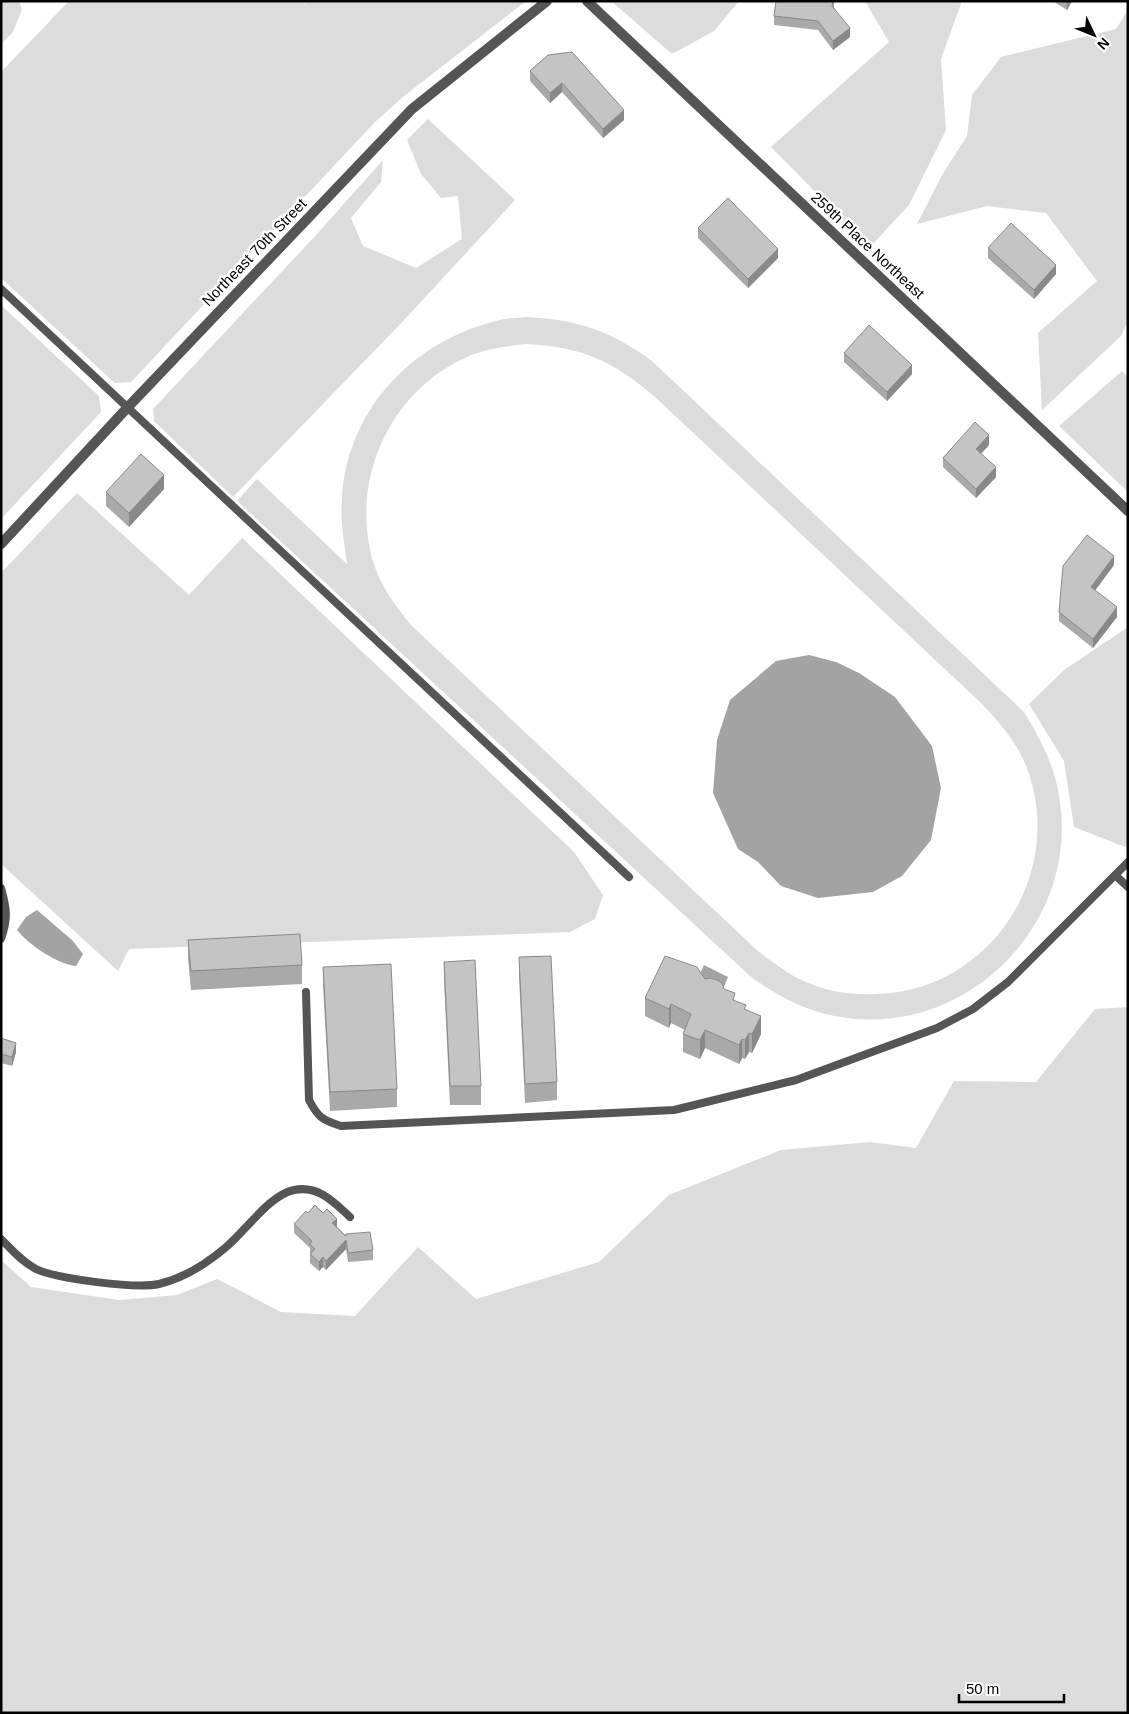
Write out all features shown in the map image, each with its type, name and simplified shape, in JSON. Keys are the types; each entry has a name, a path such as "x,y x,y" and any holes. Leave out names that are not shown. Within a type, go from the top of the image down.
{"street":[{"name":"Northeast 70th Street","path":"1,544 128,407 412,109 547,1"},
{"name":"259th Place Northeast","path":"587,1 1128,511"}],"lane":[{"path":"1,289 629,876"},
{"path":"306,992 309,1100 316,1114 327,1122 341,1126 351,1126 674,1110 796,1080 937,1028 973,1009 1008,982 1128,862"},
{"path":"1115,875 1128,887"},
{"path":"1,888 7,908 6,924 1,940"},
{"path":"1,1239 27,1264 50,1274 66,1278 130,1284 158,1284 179,1278 201,1267 227,1247 273,1200 293,1190 308,1189 319,1193 330,1199 350,1217"}],"shaded area":[{"path":"1,1 19,1 22,9 13,32 1,44"},
{"path":"69,1 302,1 308,7 303,1 526,1 404,96 375,122 131,382 115,383 1,278 1,72"},
{"path":"611,1 739,1 714,31 672,54"},
{"path":"865,1 962,1 941,59 946,130 909,205 870,247 771,147 889,42"},
{"path":"1128,10 1128,321 1121,336 1042,410 1038,333 1097,281 1046,213 987,206 917,224 942,175 967,136 972,95 1001,57 1116,29"},
{"path":"428,119 515,200 406,318 233,497 154,421 153,409 317,234 383,160 381,182 351,218 363,246 416,268 462,239 458,196 441,198 421,174 407,140"},
{"path":"1,305 99,396 101,412 1,519"},
{"path":"526,317 561,320 592,328 622,342 652,361 1024,712 1042,744 1055,778 1060,802 1061,849 1050,893 1030,932 1001,966 966,993 926,1011 882,1019 835,1016 812,1010 790,1001 760,983 750,976 237,501 257,479 347,564 343,531 342,497 347,465 357,435 371,408 390,384 412,363 437,345 466,331 496,321","holes":["526,344 564,348 595,358 624,373 654,396 981,703 1003,727 1021,754 1029,774 1037,813 1035,852 1025,889 1007,922 983,951 952,973 917,988 877,994 859,994 841,992 814,985 782,968 759,952 412,626 388,594 372,558 367,527 367,495 374,465 385,436 401,410 421,387 446,368 474,354"]},
{"path":"1122,371 1128,377 1128,492 1059,426"},
{"path":"77,493 189,595 242,538 574,852 603,895 595,919 570,932 129,949 118,971 1,864 1,573"},
{"path":"1128,627 1128,845 1125,847 1074,827 1064,761 1029,704 1064,670"},
{"path":"809,655 836,662 859,673 895,697 932,746 941,788 931,840 902,876 873,892 818,898 781,886 758,862 738,849 713,793 717,740 730,700 776,661"},
{"path":"37,910 72,940 83,954 76,966 52,958 29,942 17,930 26,917"},
{"path":"704,965 728,977 723,989 698,978"},
{"path":"1128,1007 1128,1713 1,1713 1,1260 31,1287 119,1300 177,1295 217,1279 281,1312 355,1316 418,1247 476,1299 599,1262 669,1195 781,1150 870,1142 916,1148 954,1081 1036,1082 1095,1009"}],"building":[{"path":"776,1 833,1 832,6 850,28 833,41 818,21 774,16"},
{"path":"572,52 624,110 603,129 562,83 550,93 530,71 548,55"},
{"path":"728,198 778,249 748,279 698,228"},
{"path":"1011,223 1056,265 1034,290 988,248"},
{"path":"869,325 912,365 887,392 844,353"},
{"path":"975,422 989,435 976,449 996,467 976,489 943,458"},
{"path":"141,454 164,475 129,513 106,492"},
{"path":"1087,535 1114,556 1091,587 1117,607 1093,639 1059,612 1063,566"},
{"path":"300,934 302,965 191,971 188,940"},
{"path":"551,956 557,1082 525,1084 519,957"},
{"path":"665,956 697,967 705,979 717,980 722,983 724,989 735,993 733,1000 746,1005 744,1009 761,1016 752,1034 749,1033 745,1040 742,1039 739,1045 705,1030 700,1040 683,1034 691,1014 671,1004 669,1009 645,998"},
{"path":"475,960 481,1086 450,1086 444,962"},
{"path":"391,964 397,1089 330,1092 323,967"},
{"path":"1,1038 16,1043 12,1057 1,1054"},
{"path":"315,1205 323,1213 327,1209 337,1219 332,1223 346,1236 346,1234 370,1232 373,1250 348,1253 346,1240 326,1261 323,1257 319,1262 310,1254 315,1249 310,1244 312,1241 294,1224 306,1211 308,1213"}]}
